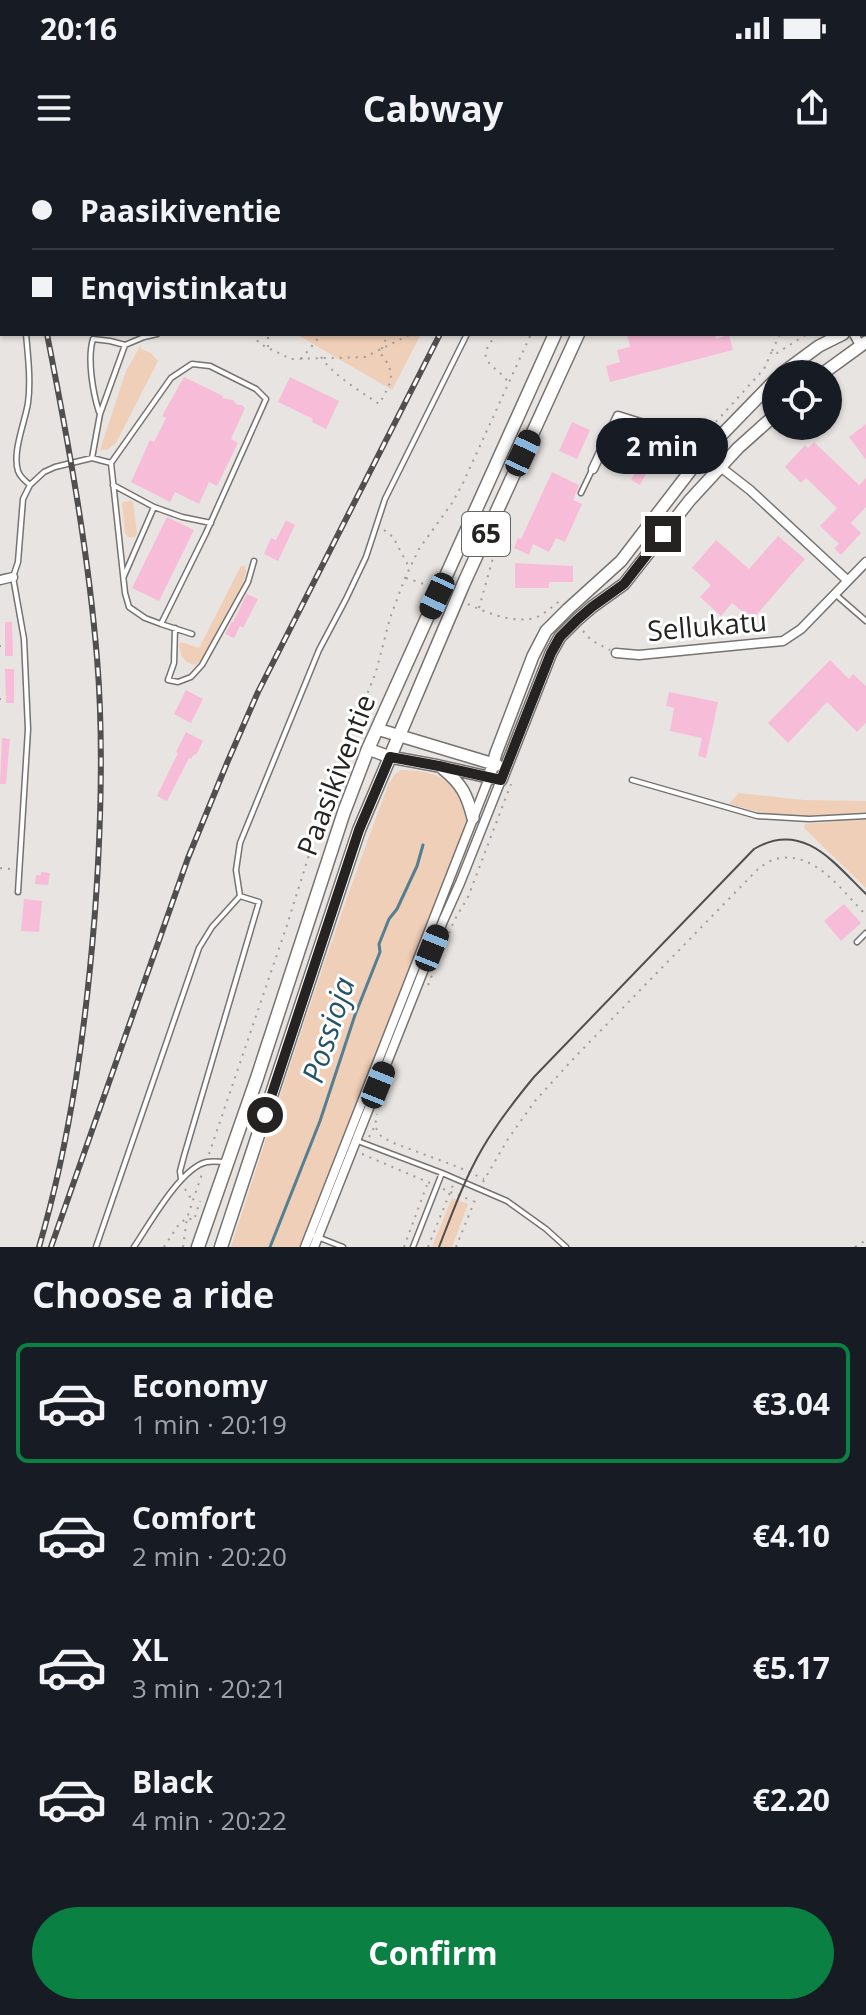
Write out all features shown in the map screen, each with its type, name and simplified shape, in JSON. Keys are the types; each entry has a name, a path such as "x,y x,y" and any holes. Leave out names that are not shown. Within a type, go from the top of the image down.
{"highway":[{"name":"Paasikiventie","path":"198,1247 368,749 554,336"},
{"name":"Paasikiventie","path":"221,1247 355,844 463,585 577,336"}],"main road":[{"path":"800,360 839,336"},
{"path":"838,360 860,340"},
{"path":"368,749 390,757 495,779 533,656 546,631 621,561 704,453 762,393"},
{"path":"499,766 560,637 592,607 624,584 690,500 762,427"},
{"path":"377,729 499,766"},
{"path":"439,766 457,781 467,797 473,818"}],"street":[{"path":"593,469 618,416 666,431 704,453 750,490 847,580"},
{"name":"Sellukatu","path":"616,653 639,655 783,641 801,629 866,562"},
{"path":"0,580 13,577"},
{"path":"305,1247 314,1236 352,1139 473,818 495,779"},
{"path":"352,1139 460,883 495,779"},
{"path":"314,1236 314,1247"}],"lane":[{"path":"26,336 28,403 22,422 17,470 30,485"},
{"path":"100,414 95,399 91,355 93,337 125,345 148,336"},
{"path":"240,896 236,870 240,843 319,650 353,585 385,499 466,336"},
{"path":"92,458 100,414 125,345"},
{"path":"161,624 211,523 266,399 256,389 210,366 192,364 171,378 111,463 129,607 145,618 161,624 192,634"},
{"path":"18,892 28,729 24,639 13,577 18,562 23,499 30,485 55,467 92,458 111,463"},
{"path":"581,493 593,469"},
{"path":"113,485 154,507 211,523"},
{"path":"124,578 154,507"},
{"path":"175,628 174,663 168,680 178,682 191,677 202,665 248,582 254,561"},
{"path":"835,593 866,621"},
{"path":"632,780 757,816 809,819 866,816"},
{"path":"181,1179 184,1156 259,902 240,896"},
{"path":"96,1247 199,948 212,927 240,896"},
{"path":"857,942 866,933"},
{"path":"352,1139 507,1201 566,1247"},
{"path":"134,1247 181,1179 207,1162 228,1162"},
{"path":"413,1247 442,1173"},
{"path":"314,1236 343,1247"}],"path":[{"path":"254,336 260,344 291,359 365,357 407,336"},
{"path":"268,336 268,348"},
{"path":"301,359 317,340 312,336"},
{"path":"321,357 343,380 379,404 392,373 389,363 380,355 387,336"},
{"path":"496,336 487,349 488,364 509,383"},
{"path":"183,1247 187,1218 287,925 332,782 376,672 390,618 405,578 419,549 463,483 530,336"},
{"path":"692,445 764,369 779,336"},
{"path":"772,351 777,353 804,336"},
{"path":"378,524 393,537 410,568"},
{"path":"479,609 500,532"},
{"path":"405,578 430,586"},
{"path":"464,601 497,616 532,619 563,600"},
{"path":"583,631 591,640 616,653"},
{"path":"456,1247 480,1188 508,1139 535,1101 759,868 774,859 792,857 810,862 866,915"},
{"path":"0,868 19,870"},
{"path":"375,1126 381,1136 391,1142 485,1179"},
{"path":"361,1154 473,1201"},
{"path":"181,1179 193,1201"},
{"path":"404,1247 428,1182"},
{"path":"428,1247 450,1192"},
{"path":"187,1218 194,1220 200,1201"},
{"path":"164,1247 179,1224 187,1218"},
{"path":"855,1247 866,1240"}],"shaded area":[{"path":"299,336 420,336 392,390"},
{"path":"141,345 141,349 151,353 158,361 116,443 107,450 100,450 126,371"},
{"path":"131,501 137,533 135,537 128,537 125,533 122,504"},
{"path":"241,566 245,566 246,572 243,583 203,657 196,665 188,663 179,644 199,648"},
{"path":"401,770 427,773 447,782 460,798 467,823 300,1247 231,1247 346,900 388,785"},
{"path":"739,793 804,800 866,801 866,812 808,816 766,814 729,804"},
{"path":"866,819 866,888 804,828 805,824"},
{"path":"452,1198 468,1204 452,1247 432,1247"}],"building":[{"path":"627,336 715,336 716,339 729,336 733,350 610,382 606,366 620,362 617,350 630,347"},
{"path":"184,377 245,408 231,439 238,443 217,486 209,482 199,504 175,492 170,502 131,482 150,440 154,442 166,418 162,416"},
{"path":"290,377 339,401 326,429 278,402"},
{"path":"572,422 590,430 577,459 559,451"},
{"path":"866,424 866,460 849,437"},
{"path":"814,442 859,485 866,478 866,507 851,523 861,533 841,555 834,548 839,544 820,526 837,508 806,478 801,483 785,467 805,445 808,448"},
{"path":"640,463 649,468 640,485 631,480"},
{"path":"552,472 579,485 573,500 582,504 565,542 556,538 549,552 533,544 529,555 514,548"},
{"path":"167,517 194,530 159,601 132,588"},
{"path":"286,520 295,525 278,561 264,554 271,538 276,540"},
{"path":"778,536 805,559 752,620 732,603 721,616 700,597 711,585 692,568 716,540 749,569"},
{"path":"515,563 573,566 573,582 549,582 549,588 515,588"},
{"path":"247,594 258,599 243,628 240,626 234,638 225,634"},
{"path":"5,622 12,622 13,656 5,656"},
{"path":"830,660 849,679 853,674 866,686 866,723 857,732 827,702 788,743 768,723"},
{"path":"5,669 14,669 14,703 6,703"},
{"path":"186,690 203,699 191,723 174,714"},
{"path":"669,692 718,702 706,758 698,756 702,738 670,731 674,708 666,706"},
{"path":"186,732 203,741 196,755 189,758 167,801 157,796"},
{"path":"2,738 10,739 6,784 0,784"},
{"path":"41,872 50,873 48,885 35,884 36,875 41,875"},
{"path":"24,899 42,901 39,932 21,931"},
{"path":"844,904 861,923 841,941 824,921"}],"waterway":[{"name":"Possioja","path":"270,1247 320,1121 355,1015 380,952 379,944 417,866 423,845"}],"tram line":[{"path":"439,1247 476,1161 520,1094 754,849 772,841 788,839 803,842 829,858 866,894"}],"railway":[{"path":"39,1247 60,1165 82,1039 95,912 101,785 99,690 93,617 70,455 47,336"},
{"path":"51,1247 188,858 227,763 258,692 439,336"}],"route":[{"path":"265,1115 359,830 390,757 501,780 560,637 592,607 624,584 663,534"}]}
